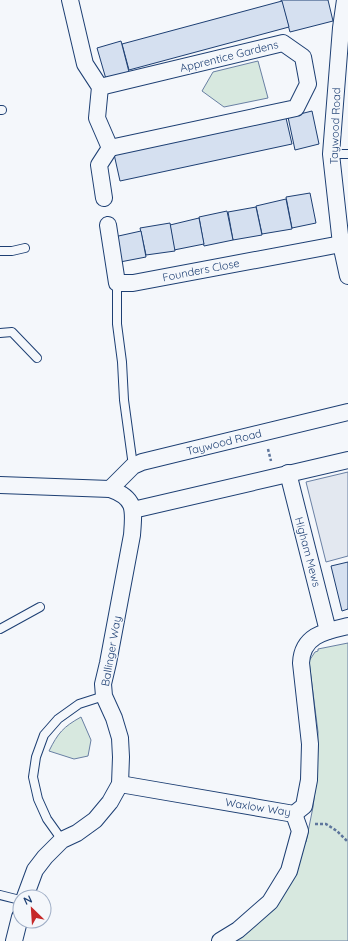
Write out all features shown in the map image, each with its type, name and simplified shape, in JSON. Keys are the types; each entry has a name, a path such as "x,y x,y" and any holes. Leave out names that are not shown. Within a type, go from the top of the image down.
{"street":[{"path":"70,0 84,64 100,87 97,118 110,148 99,165 104,198"},
{"name":"Taywood Road","path":"345,0 341,28 331,154 341,244 348,276"},
{"name":"Apprentice Gardens","path":"100,87 283,43 303,57 308,84 296,108 110,148"},
{"path":"108,225 117,283"},
{"name":"Founders Close","path":"117,283 133,283 341,244"},
{"name":"Taywood Road","path":"110,488 133,466 142,462 348,412"},
{"path":"0,486 110,488 126,498 130,502 133,510 348,460"},
{"name":"Higham Mews","path":"281,475 328,631"},
{"name":"Ballinger Way","path":"28,889 35,870 45,857 62,840 77,833 95,820 110,802 120,784 120,738 114,718 104,696 103,684 132,535 133,510"},
{"name":"Waxlow Way","path":"120,784 296,819 304,806 309,780 310,744 301,663 302,651 310,640 322,633 348,626"},
{"path":"220,941 238,930 270,902 289,871 300,831 296,819"},
{"path":"14,941 17,929"}],"lane":[{"path":"331,154 348,154"},
{"path":"0,251 12,251 25,248"},
{"path":"117,283 117,324 122,362 124,400 133,466"},
{"path":"0,333 12,332 37,358"},
{"path":"0,629 40,607"},
{"path":"62,840 47,819 38,799 33,777 36,757 44,735 58,719 79,704 104,696"},
{"path":"0,895 12,898"}],"path":[{"path":"265,432 281,475"},
{"path":"296,819 326,824 348,842"}],"shaded area":[{"path":"258,61 268,98 224,107 202,91 213,72"},
{"path":"348,472 348,556 326,562 306,482"},
{"path":"348,643 348,941 226,941 252,921 293,850 306,842 313,807 317,774 318,732 309,661 318,649"},
{"path":"81,717 91,740 88,756 74,759 49,751 62,731"}],"building":[{"path":"281,0 328,0 333,21 290,32"},
{"path":"282,1 289,27 129,70 122,44"},
{"path":"121,41 129,72 106,79 97,48"},
{"path":"312,111 319,144 295,150 288,117"},
{"path":"286,118 292,144 120,181 114,154"},
{"path":"310,193 316,223 292,228 286,197"},
{"path":"286,199 292,229 262,234 256,206"},
{"path":"256,207 262,235 233,240 228,212"},
{"path":"227,211 233,240 204,246 199,217"},
{"path":"199,218 204,244 174,250 170,225"},
{"path":"170,223 175,251 146,255 140,228"},
{"path":"141,231 146,257 120,262 114,237"},
{"path":"348,562 348,609 342,611 331,566"}]}
